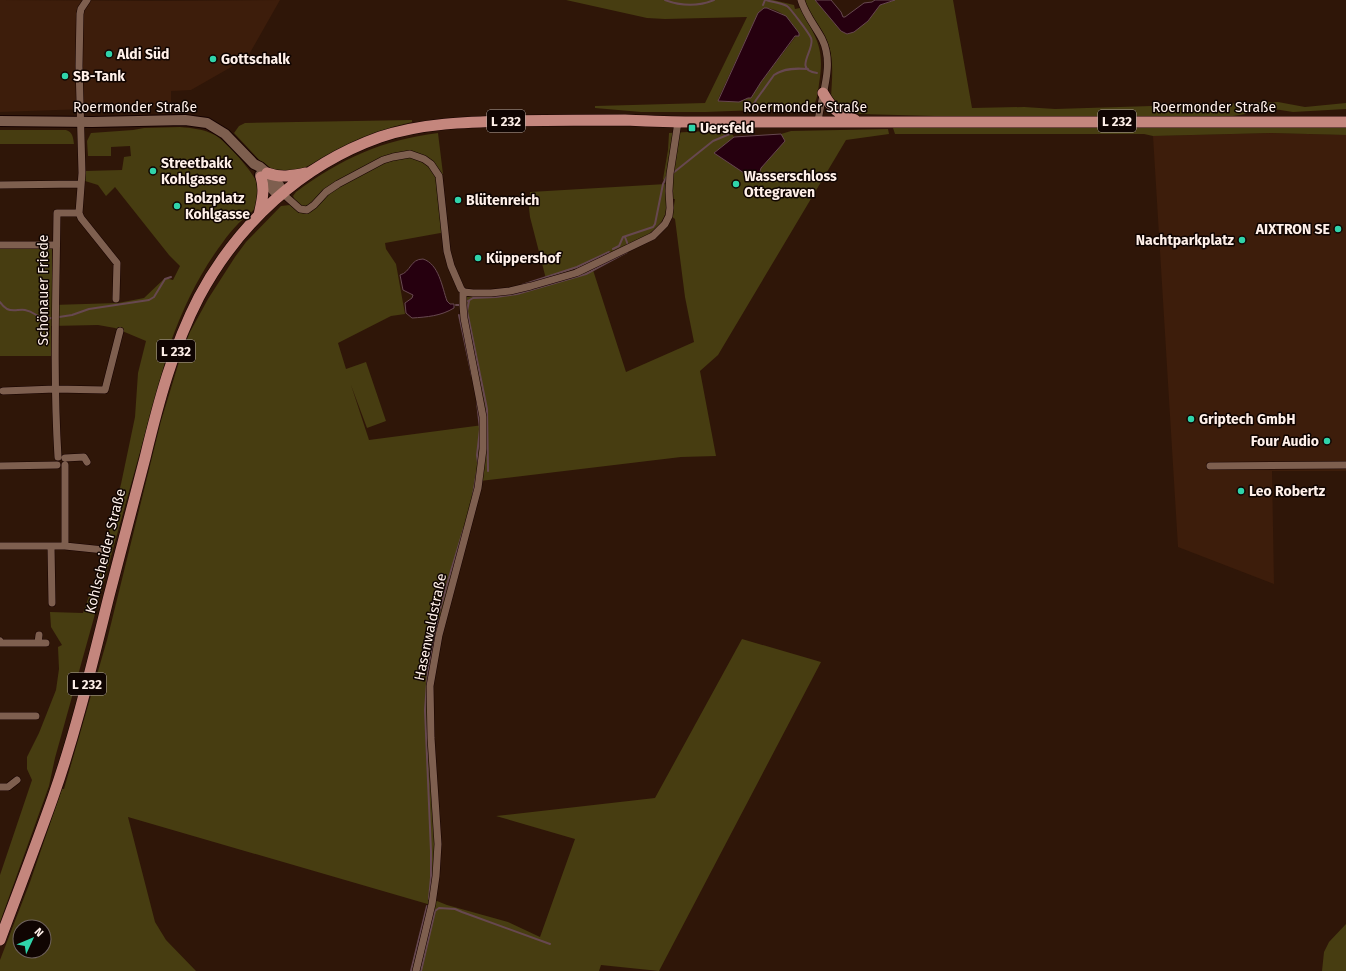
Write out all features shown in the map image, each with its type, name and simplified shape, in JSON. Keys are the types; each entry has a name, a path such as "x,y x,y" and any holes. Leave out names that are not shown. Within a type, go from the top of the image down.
{"main road":[{"path":"824,93 832,107 837,112 860,122"},
{"name":"Roermonder Straße","path":"0,121 81,122 185,120 207,123 225,134 254,164 260,167 264,175 279,185 282,193 310,172 339,156 380,137 412,128 450,123 566,120 678,122 1346,122"},
{"path":"259,215 264,193 264,175 289,177 310,172"},
{"name":"Kohlscheider Straße","path":"0,940 56,786 85,691 158,405 178,346 197,303 216,268 240,235 282,193"}],"street":[{"path":"87,0 81,9 80,14 79,66 82,173 79,213 81,218 117,263 116,299"},
{"path":"801,0 805,10 822,39 827,57 824,93 818,122"},
{"path":"282,193 300,209 307,210 326,192 354,174 393,157 410,154 416,156 431,164 439,176 447,251 451,266 463,291 473,293 510,292 576,273 652,236 665,224 669,216 670,174 678,122"},
{"path":"0,185 80,184"},
{"name":"Schönauer Friede","path":"65,546 61,461 55,389 56,213 79,213"},
{"path":"0,245 56,245"},
{"name":"Hasenwaldstraße","path":"416,971 432,904 438,844 431,738 430,686 439,635 478,488 483,449 483,417 464,318 462,305 463,291"},
{"path":"3,391 55,389 105,390 120,331"},
{"path":"0,466 61,461 84,457 88,462"},
{"path":"1210,466 1346,465"},
{"path":"0,546 65,546 104,550"},
{"path":"51,546 52,603"},
{"path":"38,643 39,635"},
{"path":"0,641 1,643 46,643"},
{"path":"0,716 36,716"},
{"path":"0,787 8,787 17,780"}],"shaded area":[{"path":"0,0 280,0 247,58 191,90 171,91 171,106 0,112"},
{"path":"566,0 773,0 794,5 795,9 800,8 815,36 820,52 821,72 818,94 814,105 812,108 706,112 641,112 595,108 595,106 705,103 747,17 647,18","holes":["764,8 770,8 786,16 794,26 798,36 796,36 761,82 751,98 739,102 718,101 758,13"]},
{"path":"805,0 815,0 841,31 847,34 868,21 880,5 895,0 953,0 972,108 1024,107 1055,109 1278,102 1305,107 1346,103 1346,109 1293,112 1274,109 1245,109 1246,114 1233,116 934,116 860,114 841,110 831,98 832,58 825,36"},
{"path":"815,0 831,0 841,12 843,17 845,17 864,3 875,0 895,0 880,5 868,21 854,32 847,34 841,31"},
{"path":"764,8 786,16 799,33 799,36 795,36 751,98 739,102 718,101 758,13"},
{"path":"412,120 412,122 392,127 297,171 274,170 263,164 234,133 239,126 245,123"},
{"path":"944,126 1327,127 1346,128 1346,135 1271,133 1153,136 1144,134 895,134 893,128"},
{"path":"144,128 193,128 215,135 233,151 252,173 256,180 259,188 257,204 250,214 230,233 214,254 199,278 170,344 55,758 49,786 0,922 0,875 32,780 27,769 27,757 39,733 56,690 59,669 58,647 62,645 51,627 50,612 83,613 101,562 121,484 135,417 138,373 146,341 115,328 98,325 51,326 51,356 0,356 0,248 52,248 52,305 118,303 144,298 165,278 173,280 180,266 169,255 115,187 106,196 98,185 85,181 85,171 122,170 124,157 131,156 130,146 111,147 111,156 88,156 87,141 91,133"},
{"path":"888,129 889,134 846,140 718,355 700,371 716,456 681,457 480,481 439,634 432,687 437,822 432,899 447,905 508,922 540,937 575,839 496,816 655,798 742,639 821,662 659,971 601,965 599,971 411,971 431,905 128,817 155,922 166,940 196,971 0,971 0,960 12,929 12,959 52,959 52,919 16,919 62,789 64,789 107,640 161,421 182,352 190,332 208,299 246,242 281,206 290,205 300,212 304,207 297,203 293,196 296,192 330,169 363,152 399,140 438,133 443,174 441,175 446,232 385,243 386,249 396,264 405,314 391,316 338,343 346,369 366,362 386,421 367,428 351,385 369,440 483,425 462,297 509,295 593,270 626,372 694,342 685,297 675,219 672,217 675,199 667,199 666,213 659,225 637,242 590,263 546,279 530,217 530,192 666,184 663,179 668,150 669,133 707,131 732,133 734,137 714,153 753,179 758,178 761,168 785,141 781,134 791,131"},
{"path":"0,130 66,130 73,137 74,144 0,144"},
{"path":"1271,133 1346,135 1346,471 1272,471 1274,584 1178,547 1153,136"},
{"path":"781,134 785,141 761,168 758,178 753,179 714,153 734,137"},
{"path":"423,259 433,266 439,277 447,301 450,304 454,304 454,308 428,317 412,318 406,313 405,303 412,298 413,295 403,290 400,275 404,273 415,261"},
{"path":"1346,924 1346,971 1322,971 1324,952 1329,942"}],"waterway":[{"path":"665,0 677,4 689,5 701,4 714,0"},
{"path":"763,5 765,0"},
{"path":"766,0 787,6 807,31 812,43 805,64 806,68 817,73"},
{"path":"751,109 774,75 790,69 808,69"},
{"path":"673,173 713,141 732,133"},
{"path":"613,249 619,246 623,237 653,227 655,224 663,184 667,176"},
{"path":"625,237 628,245"},
{"path":"522,285 577,267 609,252"},
{"path":"468,301 473,298 517,294 586,274 627,252"},
{"path":"59,317 72,315 89,309 149,300 154,297 165,279 171,277"},
{"path":"469,301 467,311 487,409 488,471"},
{"path":"0,302 9,310 25,310 43,318 51,318"},
{"path":"459,315 472,376"},
{"path":"477,402 480,429 477,455 478,463"},
{"path":"473,495 477,472"},
{"path":"439,613 464,528"},
{"path":"429,899 431,851 425,710 428,670 438,619"},
{"path":"411,971 427,906"},
{"path":"421,971 435,911 439,908 455,909 550,944"}],"place":[{"name":"Aldi Süd","path":"109,54"},
{"name":"Gottschalk","path":"213,59"},
{"name":"SB-Tank","path":"65,76"},
{"name":"Uersfeld","path":"692,128"},
{"name":"Streetbakk Kohlgasse","path":"153,171"},
{"name":"Wasserschloss Ottegraven","path":"736,184"},
{"name":"Blütenreich","path":"458,200"},
{"name":"Bolzplatz Kohlgasse","path":"177,206"},
{"name":"AIXTRON SE","path":"1338,229"},
{"name":"Nachtparkplatz","path":"1242,240"},
{"name":"Küppershof","path":"478,258"},
{"name":"Griptech GmbH","path":"1191,419"},
{"name":"Four Audio","path":"1327,441"},
{"name":"Leo Robertz","path":"1241,491"}]}
